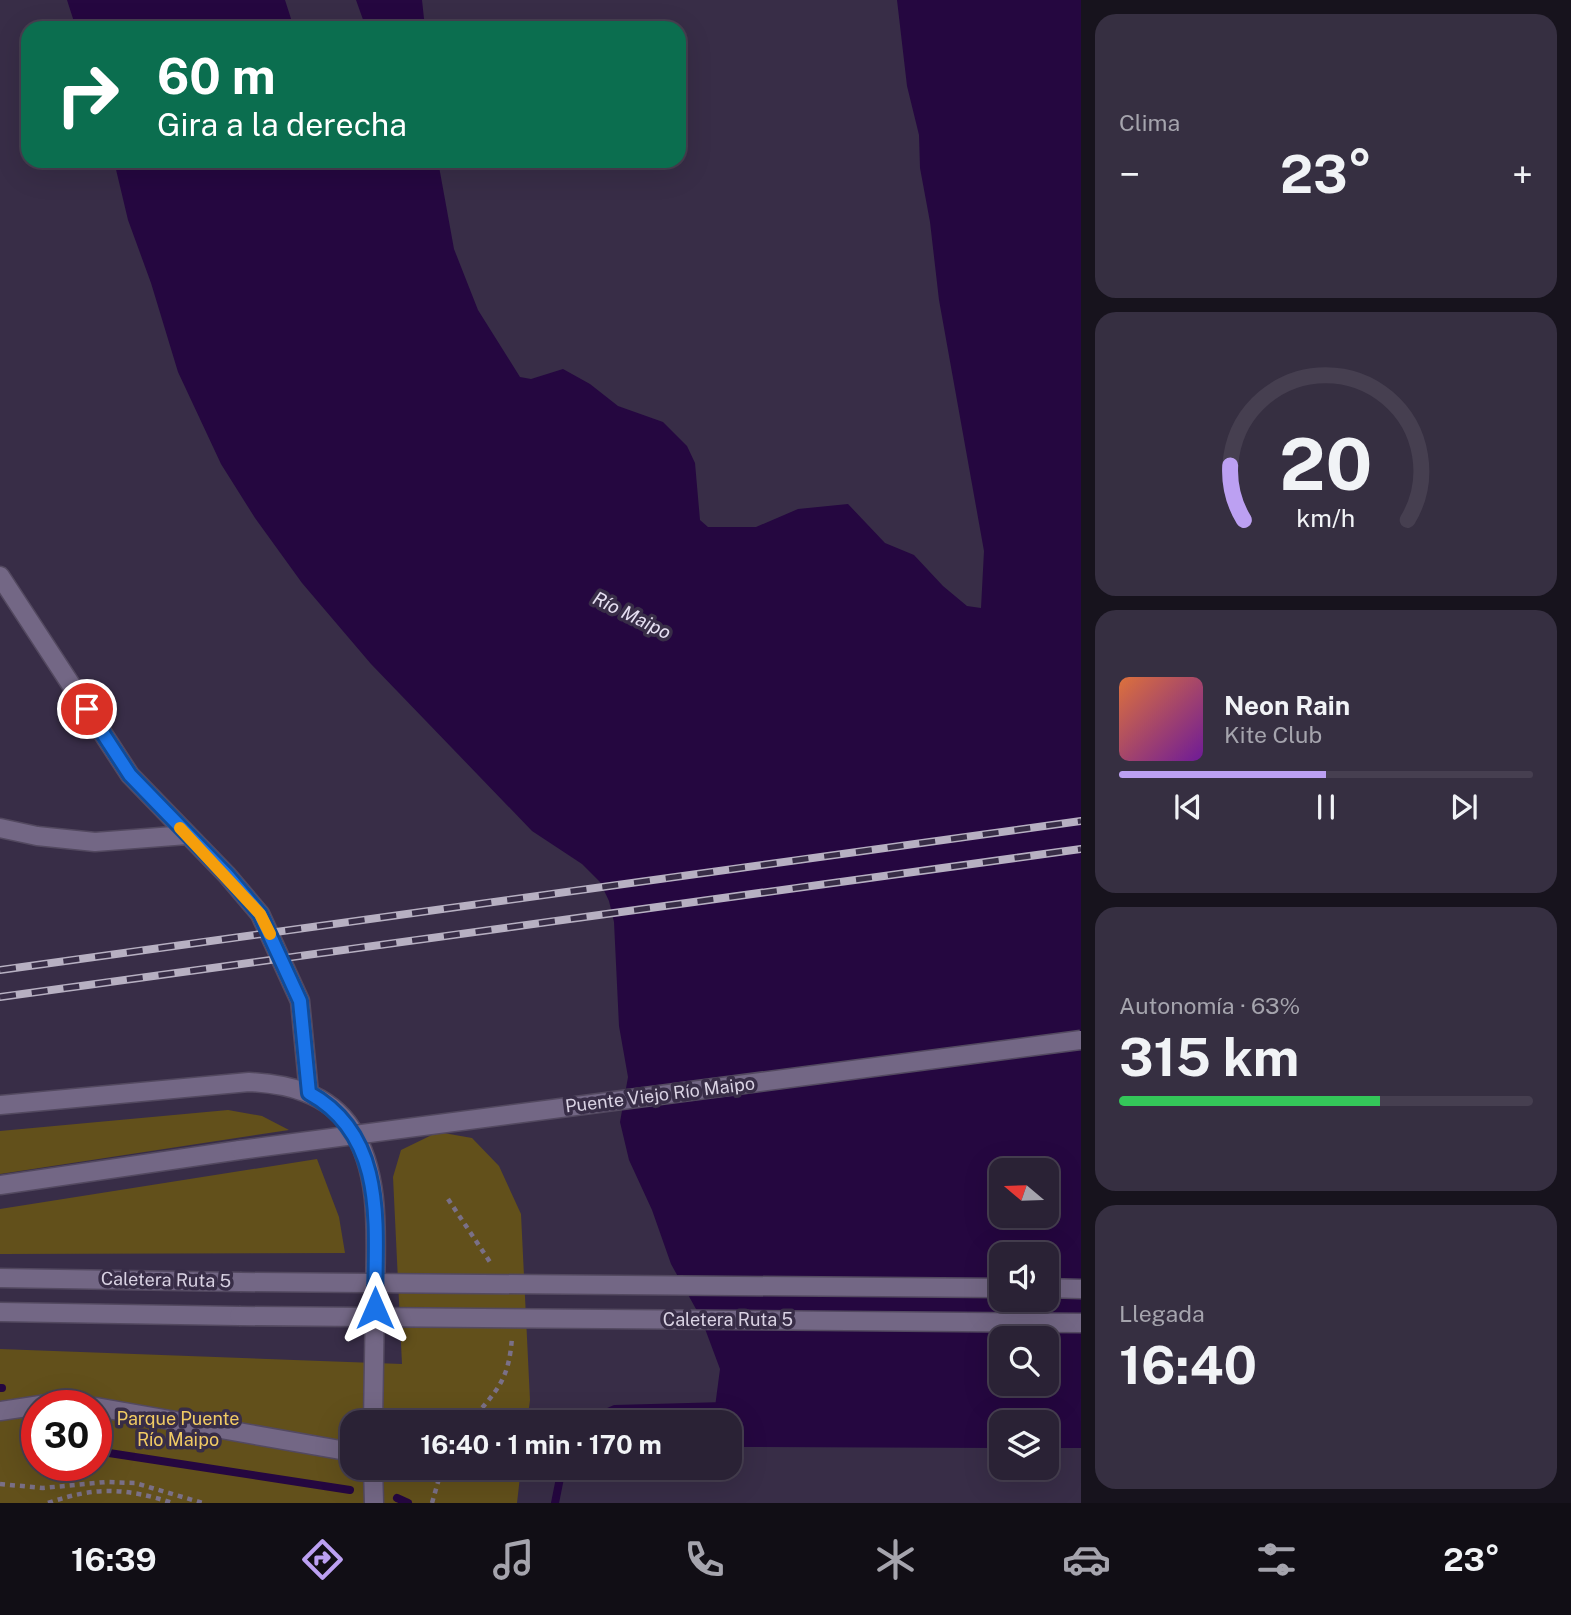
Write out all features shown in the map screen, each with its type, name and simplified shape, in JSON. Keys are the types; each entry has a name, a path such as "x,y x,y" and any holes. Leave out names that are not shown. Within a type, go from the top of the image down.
{"street":[{"path":"0,576 130,775 260,914 300,1001 309,1093"},
{"path":"0,828 37,836 95,842 187,835"},
{"name":"Puente Viejo Río Maipo","path":"0,1185 240,1150 1081,1040"},
{"path":"0,1105 249,1082 273,1083 309,1093 326,1102 351,1128 367,1166 375,1230 373,1410"},
{"name":"Caletera Ruta 5","path":"0,1278 989,1288"},
{"path":"1059,1288 1081,1289"},
{"name":"Caletera Ruta 5","path":"0,1312 1081,1323"},
{"path":"0,1411 21,1408"},
{"path":"112,1410 340,1450"},
{"path":"373,1480 374,1503"}],"path":[{"path":"432,1503 439,1480"},
{"path":"0,1484 43,1488 106,1482 135,1483 203,1503"},
{"path":"48,1503 76,1494 111,1489 132,1491 173,1503"}],"green space":[{"path":"228,1110 262,1116 289,1130 0,1174 0,1131"},
{"name":"Parque Puente Río Maipo","path":"438,1132 472,1138 499,1166 521,1214 529,1410 340,1410 340,1480 520,1480 517,1503 0,1503 0,1349 402,1364 393,1177 401,1150"},
{"path":"317,1159 339,1217 345,1253 0,1254 0,1209"}],"water":[{"path":"67,0 285,0 292,21 74,21"},
{"path":"356,0 422,0 424,21 364,21"},
{"name":"Río Maipo","path":"897,0 1081,0 1081,1448 1059,1448 1059,1410 989,1410 989,1448 742,1447 742,1410 716,1410 715,1407 720,1369 701,1318 671,1264 652,1210 629,1160 620,1122 628,1077 619,1026 614,922 609,901 600,882 582,864 532,831 371,664 302,583 255,518 221,464 178,372 151,283 128,220 116,168 439,168 454,249 478,310 520,377 531,379 563,369 590,384 618,406 663,422 687,446 695,463 700,520 708,527 756,527 798,509 848,504 885,543 914,555 943,586 967,606 981,608 984,551 939,300 930,222 920,168 919,135 907,86"}],"waterway":[{"path":"613,1410 725,1406"},
{"path":"112,1453 350,1490"},
{"path":"555,1503 560,1480"},
{"path":"397,1498 408,1503"}],"railway":[{"path":"0,970 1081,821"},
{"path":"0,997 1081,849"}],"slow traffic":[{"path":"180,828 227,875 260,914 270,934"}],"route":[{"path":"87,709 130,775 227,875 260,914 281,956 300,1001 309,1093 326,1102 351,1128 367,1166 372,1189 375,1230 375,1308"}]}
